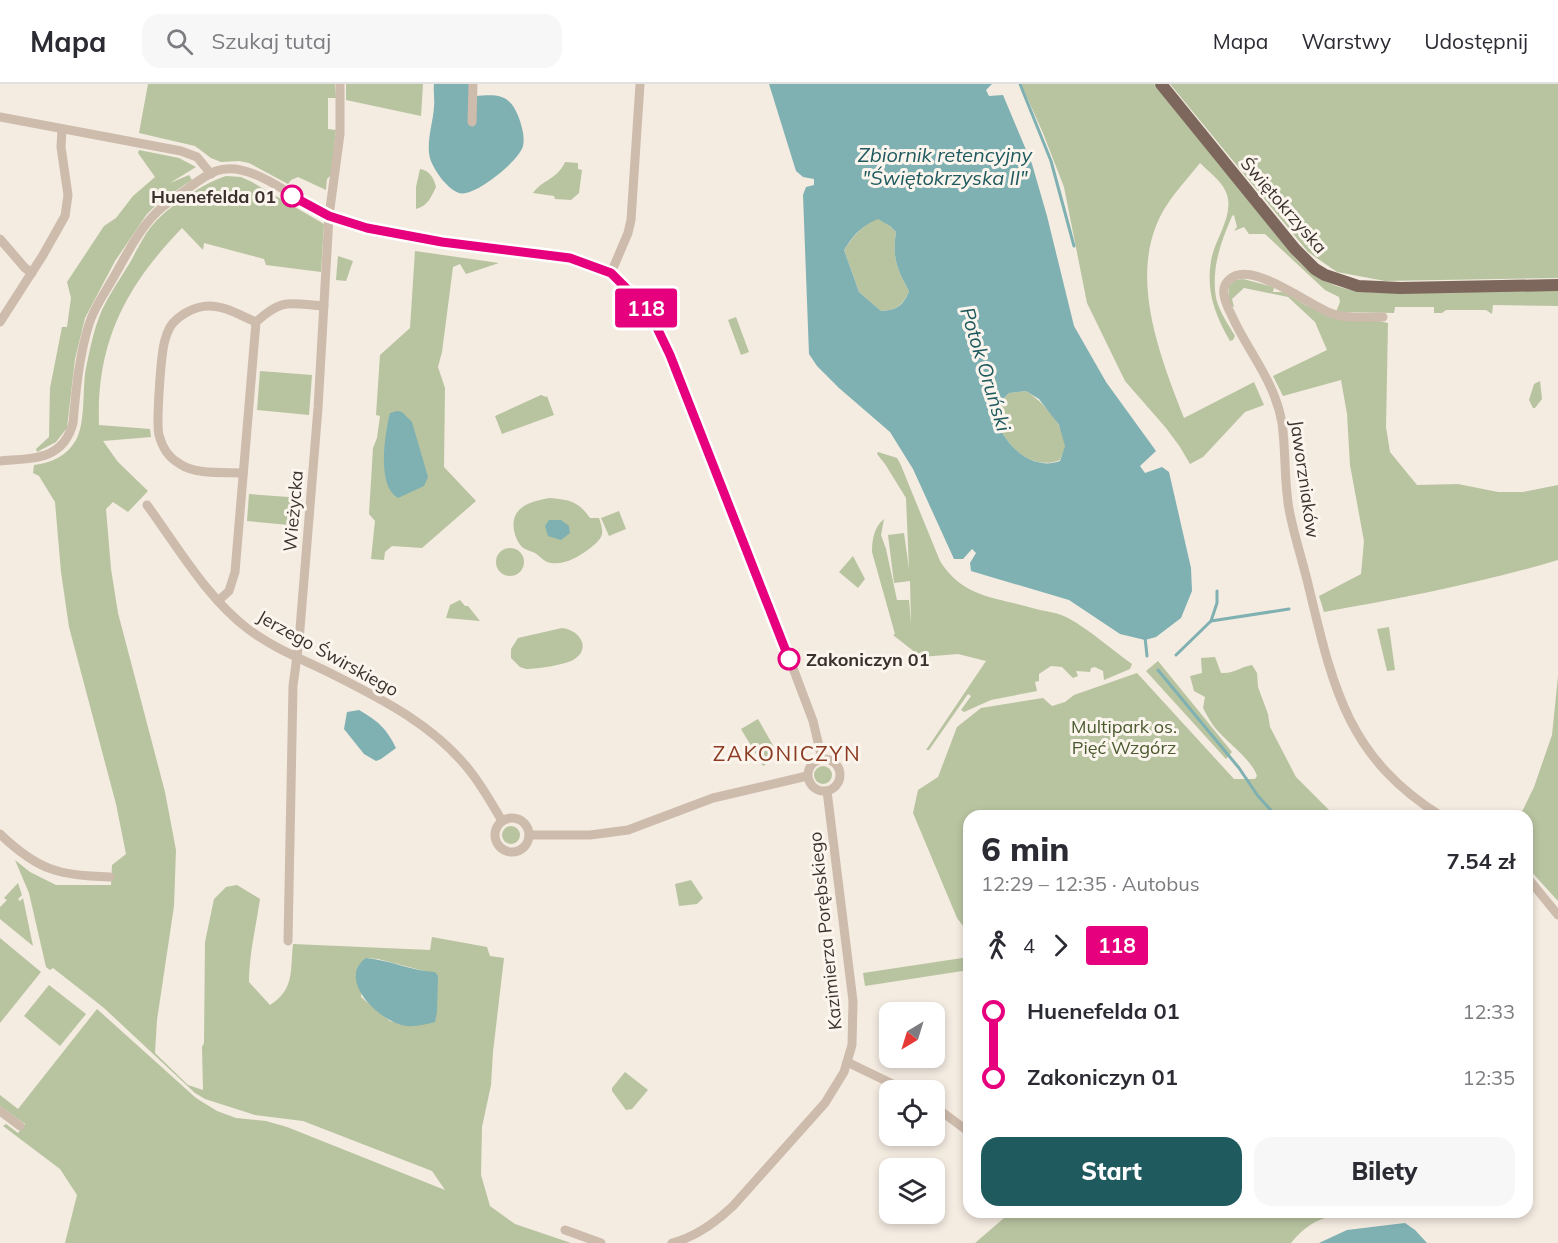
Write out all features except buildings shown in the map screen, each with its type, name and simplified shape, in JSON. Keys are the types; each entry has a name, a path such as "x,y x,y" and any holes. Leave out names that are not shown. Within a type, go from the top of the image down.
{"main road":[{"name":"Świętokrzyska","path":"1161,84 1295,249 1325,275 1350,284 1376,287 1558,285"}],"street":[{"name":"Wieżycka","path":"288,941 293,686 315,443 329,216 340,134 340,84"},
{"path":"472,122 473,84"},
{"path":"611,273 631,220 640,84"},
{"path":"0,117 181,151 197,157 211,174 167,203 145,225 94,310 80,360 73,423 63,443 54,451 42,456 0,461"},
{"path":"0,322 61,225 66,210 68,195 62,129"},
{"name":"Kazimierza Porębskiego","path":"211,174 231,168 252,172 329,216 367,228 402,235 570,258 611,273 649,311 666,345 805,699 822,759 831,760 839,770 838,783 827,791 853,1001 854,1030 847,1062 839,1082 825,1103 719,1220 700,1232 672,1243"},
{"path":"0,239 32,273"},
{"name":"Jaworzniaków","path":"1383,317 1332,314 1283,287 1255,276 1234,276 1224,288 1224,298 1238,329 1271,388 1278,406 1282,424 1289,508 1320,637 1337,695 1353,727 1380,765 1405,791 1432,810"},
{"path":"218,601 229,591 235,572 256,322 272,308 284,303 324,306"},
{"path":"243,473 188,468 177,463 167,453 157,426 164,340 171,325 180,316 208,306 224,308 256,322"},
{"name":"Jerzego Świrskiego","path":"147,505 218,601 248,629 297,657 352,684 425,727 445,744 469,770 502,821"},
{"path":"822,759 813,762 807,776 816,789 827,791"},
{"path":"529,836 590,835 628,830 713,798 807,776"},
{"path":"516,818 523,822 529,836 521,849 509,851 503,849 495,838 495,832 502,821 516,818"},
{"path":"0,834 27,858 46,868 70,875 110,877"},
{"path":"1533,884 1558,915"},
{"path":"847,1062 885,1080"},
{"path":"0,1111 20,1126"},
{"path":"945,1114 963,1128"},
{"path":"565,1230 601,1243"}],"green space":[{"path":"148,84 335,84 336,98 328,98 328,129 336,130 331,175 327,179 326,190 298,177 288,184 249,163 221,162 211,158 195,146 139,133"},
{"path":"346,84 423,84 421,116 346,100"},
{"path":"1021,84 1154,84 1295,258 1327,282 1349,289 1389,293 1558,290 1558,306 1493,305 1492,314 1486,310 1446,310 1442,313 1434,313 1434,307 1395,307 1394,313 1336,312 1340,302 1339,297 1325,290 1265,234 1249,234 1244,227 1234,231 1237,227 1234,215 1221,245 1215,276 1217,303 1235,336 1230,341 1216,312 1210,283 1211,261 1227,217 1228,199 1220,183 1200,163 1164,209 1149,249 1147,274 1149,299 1159,348 1184,418 1254,382 1264,405 1245,412 1203,457 1190,464 1166,428 1125,381 1087,303 1064,187"},
{"path":"1170,84 1558,84 1558,278 1385,281 1337,272 1308,252"},
{"path":"139,150 179,158 196,167 170,183 189,175 192,180 159,202 147,214 115,261 85,318 75,359 67,428 56,442 37,452 36,449 49,437 50,388 62,327 67,327 71,298 67,282 104,226 116,218 133,196 155,177 138,153"},
{"path":"565,162 578,163 578,169 582,170 579,193 571,200 555,199 554,196 533,193 554,176"},
{"path":"420,169 431,175 436,187 431,198 416,209 416,187"},
{"path":"226,176 241,177 324,224 321,272 266,265 264,259 204,243 203,250 182,228 162,250 130,294 109,341 103,367 99,395 99,425 150,429 151,437 103,441 118,462 148,491 128,512 113,502 106,509 111,569 118,613 165,792 176,850 174,906 157,1020 155,1053 188,1085 203,1090 205,942 214,899 226,887 237,885 260,899 251,951 249,982 270,1005 284,993 290,979 293,944 430,950 432,937 487,947 490,956 504,958 491,1085 482,1127 481,1175 490,1206 515,1224 571,1243 65,1243 77,1195 60,1169 3,1126 6,1124 18,1133 25,1124 0,1106 0,1095 18,1109 97,1009 196,1098 217,1111 236,1118 266,1121 287,1127 445,1190 432,1171 303,1121 255,1115 205,1099 195,1093 104,1008 53,968 50,970 46,967 29,893 15,860 30,872 56,885 111,885 112,865 126,854 116,804 69,627 61,572 55,502 39,476 33,473 34,465 58,458 76,440 83,415 86,368 97,324 109,297 146,234 171,207 217,179","holes":["366,958 424,971 437,1012 406,1026 390,1021 361,997"]},
{"path":"878,218 896,232 897,263 909,291 898,306 891,310 881,311 859,292 844,250 863,228"},
{"path":"415,251 499,263 466,274 460,264 453,267 438,367 445,388 444,467 476,501 422,548 392,546 385,552 384,560 371,559 375,521 369,514 373,448 380,416 376,415 380,355 410,328"},
{"path":"338,256 353,261 346,281 336,280"},
{"path":"1243,279 1274,287 1273,292 1284,292 1307,306 1388,323 1386,427 1390,452 1417,485 1458,484 1498,492 1523,492 1558,485 1558,560 1442,589 1324,612 1319,596 1361,574 1364,541 1350,465 1347,414 1341,380 1283,396 1273,376 1327,350 1315,322 1288,297 1244,288 1232,299 1234,307 1231,306 1228,299 1229,286 1235,280"},
{"path":"736,317 749,352 741,355 728,320"},
{"path":"260,371 312,375 309,415 257,410"},
{"path":"1540,381 1542,399 1533,408 1529,400 1534,384"},
{"path":"1026,391 1046,408 1062,431 1065,447 1060,460 1050,463 1031,460 1014,449 1001,432 996,421 998,404 1009,393"},
{"path":"541,395 547,396 554,415 502,434 495,416"},
{"path":"878,452 897,458 940,561 960,583 982,595 1068,618 1132,664 1130,669 1104,680 1103,671 1095,667 1091,668 1090,672 1076,671 1078,676 1073,678 1062,667 1051,666 1039,674 1039,681 1035,682 1037,691 991,700 964,712 961,710 971,696 968,694 929,750 926,750 986,661 958,654 921,657 893,635 895,634 872,552 872,543 876,530 884,519 881,535 897,600 909,600 911,624 910,581 894,583 888,535 904,533 909,569 906,498 877,454"},
{"path":"249,494 302,498 300,526 247,521"},
{"path":"550,498 577,505 590,518 599,518 602,528 600,539 594,545 566,562 549,562 522,547 514,530 515,516 523,506"},
{"path":"619,511 626,529 609,536 601,518"},
{"path":"510,548 520,552 524,562 520,572 510,576 500,572 496,562 500,552"},
{"path":"853,556 865,579 858,588 839,572"},
{"path":"460,600 480,621 446,618 450,605"},
{"path":"1389,627 1395,670 1387,671 1377,629"},
{"path":"562,628 574,632 583,646 579,656 573,660 563,664 526,669 520,667 511,658 511,649 518,638"},
{"name":"Multipark os. Pięć Wzgórz","path":"1215,657 1221,673 1252,665 1257,673 1258,687 1268,714 1270,727 1296,777 1329,810 963,810 963,926 957,918 913,813 918,790 938,777 957,727 981,708 1043,698 1052,706 1065,702 1074,695 1137,673 1234,779 1255,779 1257,776 1250,764 1211,722 1203,708 1205,697 1194,691 1190,676 1202,673 1201,658"},
{"path":"1158,661 1232,752 1226,759 1146,671"},
{"path":"1558,676 1558,901 1533,874 1533,810 1523,810 1534,787 1552,735"},
{"path":"758,719 779,756 763,766 741,729"},
{"path":"823,766 829,769 832,775 829,781 823,784 817,781 814,775 817,769"},
{"path":"511,826 517,829 520,835 517,841 511,844 505,841 502,835 505,829"},
{"path":"691,880 703,898 697,904 679,906 675,884"},
{"path":"18,883 22,895 18,899 20,901 23,898 33,946 0,919 0,907 7,900 4,898"},
{"path":"0,938 41,972 0,1023"},
{"path":"963,958 963,971 865,986 863,973"},
{"path":"49,985 86,1014 60,1046 24,1016"},
{"path":"625,1072 648,1090 632,1109 626,1110 612,1091"},
{"path":"1004,1218 1327,1218 1311,1224 1291,1243 975,1243"}],"water":[{"path":"434,84 470,84 475,96 503,97 516,110 523,136 523,146 520,152 496,177 475,190 466,193 454,191 437,173 430,158"},
{"name":"Zbiornik retencyjny \"Świętokrzyska II\"","path":"769,84 992,84 986,90 989,96 1003,95 1032,164 1074,326 1106,382 1156,451 1140,466 1145,473 1162,467 1169,472 1191,568 1192,591 1181,618 1156,637 1145,640 1120,634 1069,600 971,571 970,563 976,553 972,549 963,559 954,559 913,469 890,432 839,388 817,366 809,354 803,195 806,187 814,185 814,179 803,177 796,171","holes":["878,219 896,232 897,263 909,291 899,306 881,311 859,292 844,250 858,232 867,224","1026,391 1039,399 1059,425 1065,446 1060,461 1040,463 1031,460 1014,448 1001,432 996,420 998,404 1009,393"]},
{"path":"402,412 412,422 428,477 424,486 398,498 391,492 384,471 386,433 390,413"},
{"path":"549,520 561,520 569,526 570,533 561,540 548,536 545,526"},
{"path":"359,710 381,726 396,748 376,761 364,754 344,729 347,712"},
{"path":"366,958 435,972 438,976 435,1022 407,1026 386,1018 375,1009 359,989 356,978 358,967"},
{"path":"1405,1223 1427,1243 1319,1243 1347,1230"}],"waterway":[{"path":"1020,84 1051,161 1074,246"},
{"path":"1176,655 1211,621 1217,603 1217,591"},
{"path":"1211,621 1289,609"},
{"name":"Potok Oruński","path":"1145,637 1147,656"},
{"name":"Potok Oruński","path":"1158,670 1271,810"}],"bus line":[{"name":"118","path":"292,196 340,221 367,228 442,242 570,258 611,273 649,311 658,327 789,659"}],"place":[{"name":"Huenefelda 01","path":"292,196"},
{"name":"Zakoniczyn 01","path":"789,659"}],"district":[{"name":"ZAKONICZYN","path":"787,753"}]}
